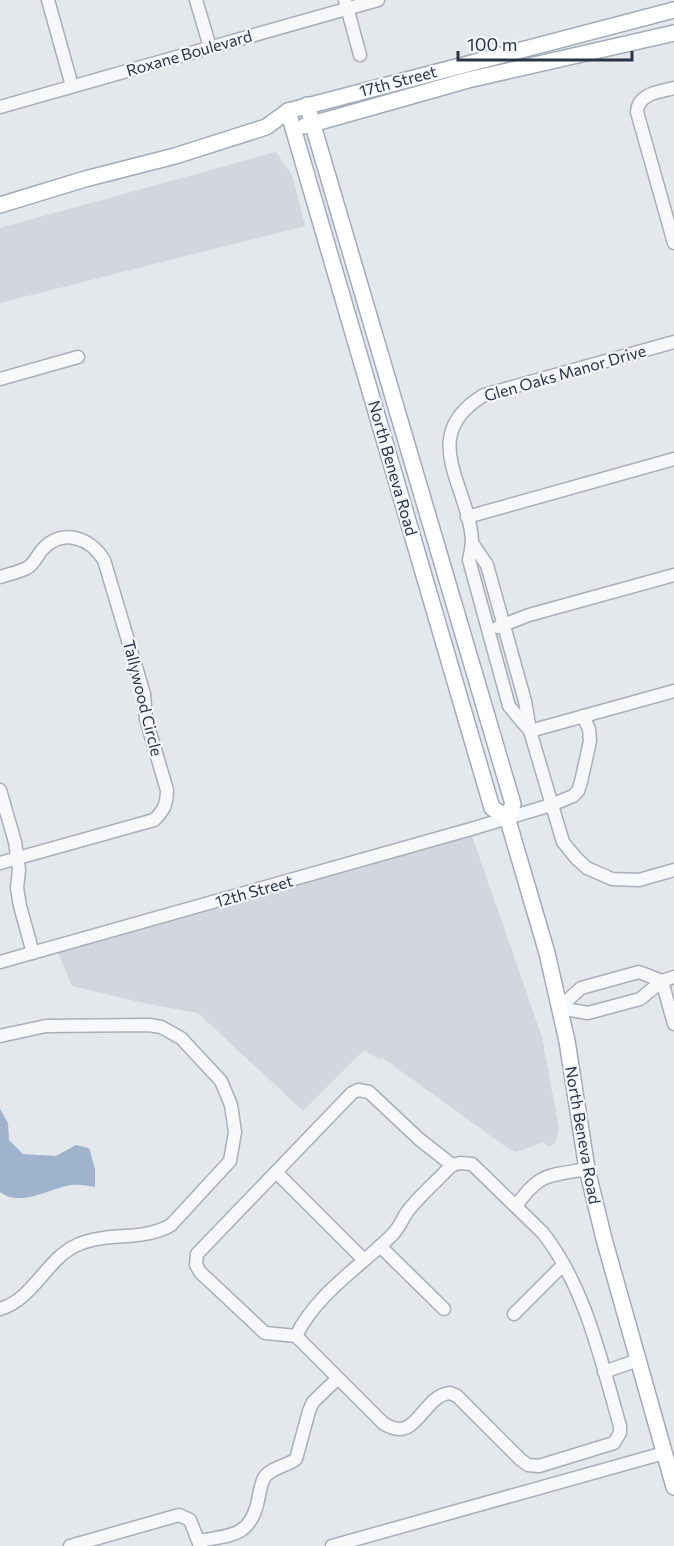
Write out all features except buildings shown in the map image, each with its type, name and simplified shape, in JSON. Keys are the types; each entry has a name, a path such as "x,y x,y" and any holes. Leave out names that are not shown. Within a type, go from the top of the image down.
{"main road":[{"name":"17th Street","path":"0,204 175,156 266,127 288,111 307,105 674,10"},
{"name":"17th Street","path":"266,127 294,129 468,80 674,33"},
{"name":"North Beneva Road","path":"307,105 513,804 507,817 547,953 567,1041 587,1169 604,1239 674,1487"},
{"name":"North Beneva Road","path":"288,111 492,808 507,817"}],"street":[{"path":"48,0 72,86"},
{"path":"196,0 210,47"},
{"name":"Roxane Boulevard","path":"0,107 210,47 346,4 378,0"},
{"path":"346,4 360,55"},
{"path":"674,88 645,97 638,106 638,112 674,243"},
{"name":"Glen Oaks Manor Drive","path":"530,731 509,706 469,560 472,543 467,517 449,458 449,443 454,422 470,403 484,395 674,342"},
{"path":"0,379 78,357"},
{"path":"467,517 674,459"},
{"name":"Tallywood Circle","path":"0,577 26,568 48,544 57,539 77,537 98,550 104,560 144,694 146,719 167,790 166,806 154,820 0,863"},
{"name":"Glen Oaks Manor Drive","path":"472,543 487,565 551,805 559,832 570,852 587,868 612,879 639,880 674,870"},
{"path":"488,630 529,615 674,575"},
{"path":"530,731 674,691"},
{"path":"507,817 551,805 573,796 578,791 590,741 589,729 583,716"},
{"path":"0,790 15,842 17,888 33,953"},
{"name":"12th Street","path":"0,962 507,817"},
{"path":"559,1008 581,988 639,972 668,979"},
{"path":"559,1008 588,1013 640,999 668,979"},
{"path":"668,979 674,1024"},
{"path":"0,1036 46,1026 149,1025 161,1027 181,1038 221,1081 231,1105 235,1132 230,1161 171,1225 159,1232 147,1235 109,1236 77,1245 62,1255 30,1291 0,1309"},
{"path":"296,1335 304,1319 400,1226 408,1211 453,1165 472,1164 543,1233 563,1265 582,1304 620,1426 614,1443 539,1466 528,1465 454,1394 443,1394 411,1425 401,1430 393,1430 382,1423 337,1379 296,1335 265,1333 200,1272 196,1264 197,1254 352,1093 358,1090 369,1092 419,1139 453,1165"},
{"path":"516,1206 529,1187 537,1180 546,1176 587,1169"},
{"path":"276,1172 364,1260"},
{"path":"380,1246 444,1309"},
{"path":"514,1314 563,1265"},
{"path":"604,1372 638,1360"},
{"path":"70,1546 179,1515 190,1520 199,1544 240,1532 247,1527 255,1510 263,1480 271,1472 296,1459 313,1402 337,1379"},
{"path":"332,1546 664,1453"}],"shaded area":[{"path":"276,152 292,175 305,226 0,303 0,228"},
{"path":"472,836 542,1037 559,1128 555,1143 549,1147 542,1143 515,1152 383,1058 380,1060 364,1050 303,1111 198,1013 72,986 58,953"}],"water":[{"path":"0,1109 8,1123 9,1140 23,1154 56,1156 76,1145 89,1148 95,1169 95,1187 71,1185 26,1198 8,1196 0,1192"}]}
